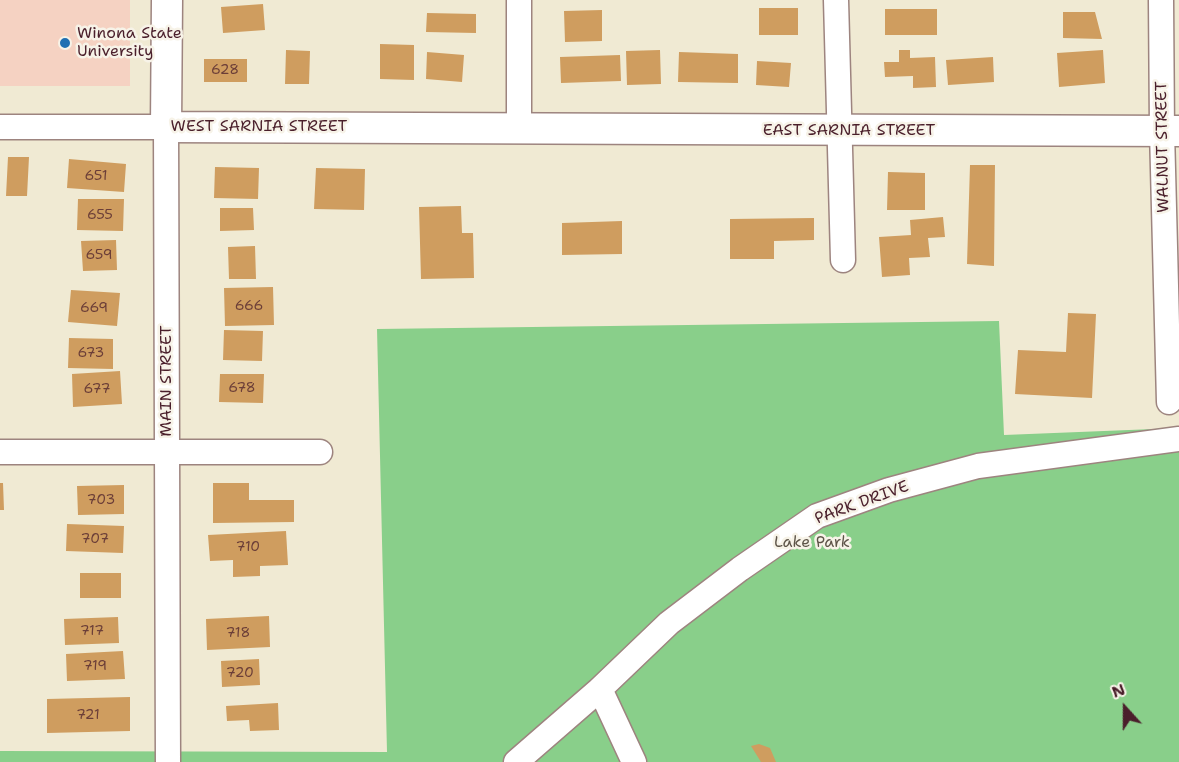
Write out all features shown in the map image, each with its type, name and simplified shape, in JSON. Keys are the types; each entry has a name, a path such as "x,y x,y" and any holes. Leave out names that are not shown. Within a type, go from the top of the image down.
{"main road":[{"name":"MAIN STREET","path":"166,128 167,0"},
{"name":"WEST SARNIA STREET","path":"166,128 519,128"},
{"name":"EAST SARNIA STREET","path":"519,128 1170,131"}],"street":[{"path":"519,0 519,128"},
{"path":"836,0 843,260"},
{"name":"WALNUT STREET","path":"1161,0 1170,131 1169,402"},
{"name":"WEST SARNIA STREET","path":"0,127 166,128"},
{"name":"MAIN STREET","path":"166,128 168,762"},
{"name":"PARK DRIVE","path":"516,762 600,689 669,623 740,569 818,516 889,490 978,466 1177,440"},
{"path":"0,452 320,452"},
{"path":"600,689 634,762"}],"shaded area":[{"name":"Winona State University","path":"0,0 130,0 130,86 0,86"}],"green space":[{"name":"Lake Park","path":"999,321 1004,435 1179,428 1179,762 0,762 0,751 387,752 377,329"}],"building":[{"path":"263,4 265,30 223,33 221,7"},
{"path":"759,8 798,8 798,35 759,35"},
{"path":"885,9 937,9 937,35 885,35"},
{"path":"602,10 602,41 565,42 564,11"},
{"path":"1063,12 1095,12 1102,39 1063,38"},
{"path":"427,13 476,14 476,33 426,32"},
{"path":"380,44 414,45 414,80 380,79"},
{"path":"286,50 310,51 309,84 285,84"},
{"path":"660,50 661,84 627,85 626,51"},
{"path":"899,50 910,50 910,58 935,57 936,87 913,88 913,76 885,77 884,62 899,62"},
{"path":"1103,50 1105,83 1059,87 1057,53"},
{"path":"427,52 464,55 462,82 426,79"},
{"path":"679,52 738,54 738,83 678,82"},
{"path":"620,55 621,81 561,83 560,57"},
{"path":"993,57 994,82 948,85 946,60"},
{"path":"204,59 247,59 247,82 204,82"},
{"path":"757,61 791,63 789,87 756,85"},
{"path":"8,157 29,157 27,196 6,196"},
{"path":"69,159 126,164 124,192 67,188"},
{"path":"970,165 995,165 994,266 967,264"},
{"path":"215,167 259,168 258,199 214,198"},
{"path":"316,168 365,169 364,210 314,209"},
{"path":"888,172 925,173 925,210 887,210"},
{"path":"78,199 124,199 123,231 77,230"},
{"path":"461,206 462,233 473,233 474,278 421,279 419,207"},
{"path":"220,208 253,208 254,230 220,231"},
{"path":"943,217 945,237 928,238 930,257 909,258 910,275 882,277 879,237 911,235 910,220"},
{"path":"814,218 814,240 774,241 774,259 730,259 730,219"},
{"path":"622,221 622,254 562,255 562,223"},
{"path":"116,240 117,270 83,271 81,241"},
{"path":"255,246 256,279 229,279 228,247"},
{"path":"273,287 274,325 225,326 224,288"},
{"path":"71,290 120,293 117,326 68,322"},
{"path":"1068,313 1096,314 1092,398 1015,394 1018,350 1066,352"},
{"path":"224,330 263,331 262,361 223,360"},
{"path":"69,338 113,339 113,369 68,368"},
{"path":"120,371 122,404 73,407 72,374"},
{"path":"220,374 264,374 263,403 219,402"},
{"path":"0,483 3,483 4,510 0,510"},
{"path":"213,483 249,483 249,500 294,500 294,522 213,523"},
{"path":"124,485 124,514 78,515 77,486"},
{"path":"67,524 124,526 123,553 66,551"},
{"path":"286,531 288,565 260,566 260,576 233,577 233,560 210,561 208,535"},
{"path":"80,573 121,573 121,598 80,598"},
{"path":"269,616 270,647 207,650 206,619"},
{"path":"118,617 119,643 65,645 64,619"},
{"path":"123,651 125,679 67,681 66,654"},
{"path":"259,659 260,685 222,687 221,661"},
{"path":"130,697 130,731 47,733 47,699"},
{"path":"278,703 279,730 250,731 249,720 227,721 226,706"},
{"path":"759,744 770,748 776,762 761,762 751,746"}],"place":[{"name":"Winona State University","path":"65,43"}]}
